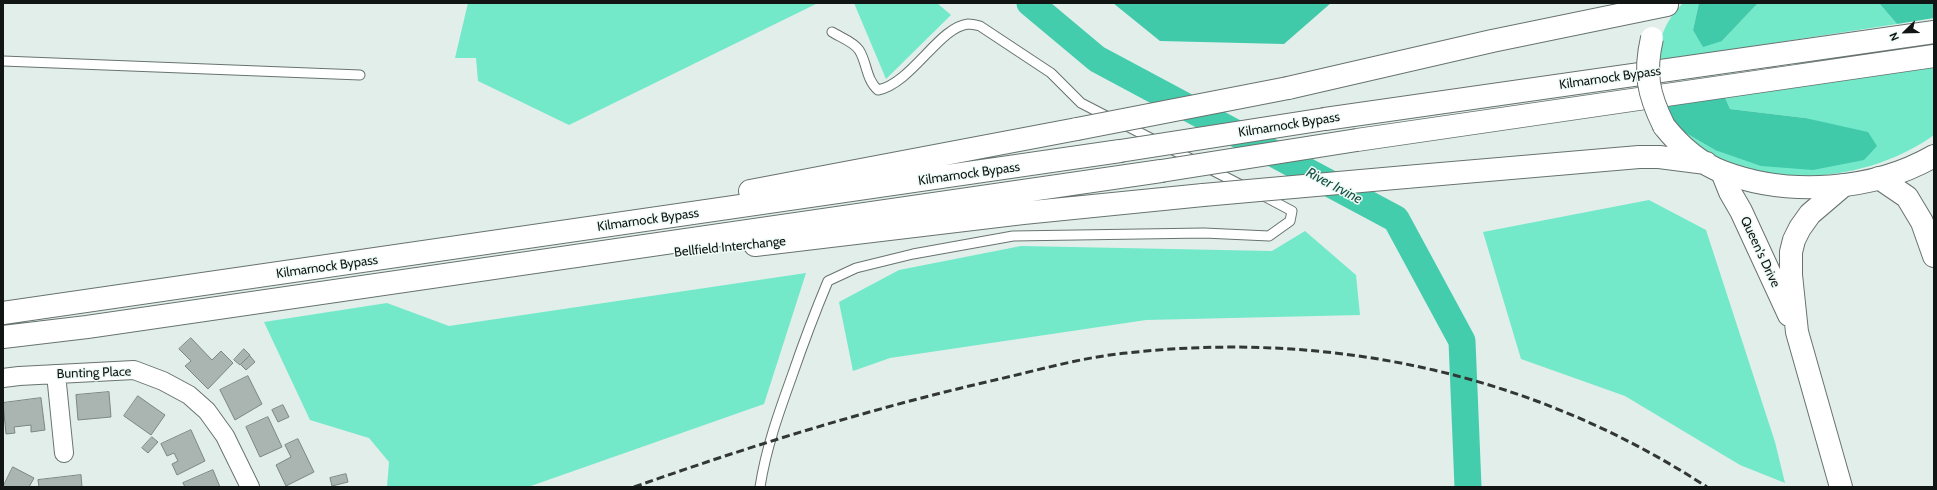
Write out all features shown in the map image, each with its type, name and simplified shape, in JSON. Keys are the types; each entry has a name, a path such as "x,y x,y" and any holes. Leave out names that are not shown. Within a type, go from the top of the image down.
{"main road":[{"path":"1668,4 1657,22 1648,60 1648,80 1654,107 1664,126 1680,146 1714,168 1779,185 1804,188 1844,186 1879,178 1934,156"},
{"path":"433,251 1288,88 1492,41 1668,4"},
{"name":"Kilmarnock Bypass","path":"3,313 1120,151 1325,119 1934,32"},
{"name":"Kilmarnock Bypass","path":"3,337 95,326 437,275 1161,171 1357,140 1934,56"},
{"name":"Bellfield Interchange","path":"437,275 700,251 1023,213 1203,195 1639,157 1659,157 1714,168"},
{"name":"Queen's Drive","path":"1714,168 1741,211 1797,332 1841,487"},
{"path":"1879,178 1907,197 1922,222 1934,256"},
{"name":"Queen's Drive","path":"1797,332 1791,275 1791,252 1794,240 1810,214 1844,186"}],"street":[{"name":"Bunting Place","path":"3,378 134,370 163,381 189,395 207,412 226,436 250,487"},
{"path":"56,374 64,453"}],"lane":[{"path":"760,487 773,429 813,316 828,282 856,268 913,254 1013,236 1204,233 1269,236 1290,221 1292,211 1081,103 1051,73 980,26 967,24 952,30 900,79 886,88 878,90 872,85 859,49 832,32"},
{"path":"3,62 360,75"}],"green space":[{"path":"468,3 818,3 569,125 478,81 476,58 455,58"},
{"path":"854,3 937,3 951,15 886,79"},
{"path":"1113,3 1331,3 1284,44 1160,41"},
{"path":"1683,3 1699,3 1693,30 1722,41 1758,3 1879,3 1897,24 1657,61 1664,29 1677,9"},
{"path":"1699,3 1758,3 1722,41 1703,47 1693,30"},
{"path":"1879,3 1934,3 1934,18 1897,24"},
{"path":"1934,65 1934,135 1910,150 1884,161 1857,169 1828,174 1800,176 1771,174 1743,169 1713,158 1677,128 1715,150 1805,118 1730,109 1724,95"},
{"path":"1724,95 1730,109 1805,118 1868,132 1877,146 1864,160 1813,170 1761,166 1715,150 1677,128 1665,105"},
{"path":"1649,200 1706,230 1775,442 1785,483 1740,465 1625,396 1521,359 1483,232"},
{"path":"1305,231 1356,275 1360,315 1146,320 890,358 853,371 839,302 899,270 1021,246 1272,251"},
{"path":"806,273 764,404 528,487 387,487 389,462 369,438 310,420 264,322 387,303 449,326"}],"building":[{"path":"191,338 212,360 221,351 233,363 208,389 185,366 191,361 179,349"},
{"path":"244,349 250,355 240,365 234,360"},
{"path":"250,356 255,362 246,370 241,365"},
{"path":"248,376 262,404 235,420 220,390"},
{"path":"109,392 111,417 78,420 76,395"},
{"path":"138,396 165,415 151,435 124,416"},
{"path":"41,398 45,430 31,432 31,425 14,427 15,433 6,434 3,403"},
{"path":"283,405 289,417 278,422 272,410"},
{"path":"268,417 282,447 260,457 246,427"},
{"path":"191,430 205,461 177,475 172,464 178,461 174,453 167,456 161,444"},
{"path":"152,437 158,442 148,453 142,448"},
{"path":"298,439 314,472 286,486 276,465 291,457 285,445"},
{"path":"13,467 34,478 29,487 3,487"},
{"path":"213,470 220,487 185,487 183,483"},
{"path":"346,474 348,482 332,486 330,478"},
{"path":"81,475 82,487 39,487 38,480"}],"waterway":[{"name":"River Irvine","path":"1030,3 1097,59 1396,219 1462,341 1468,487"}],"railway":[{"path":"634,487 723,456 813,428 949,391 1061,364 1110,355 1204,348 1280,348 1355,355 1429,369 1502,389 1572,415 1641,448 1707,487"}]}
